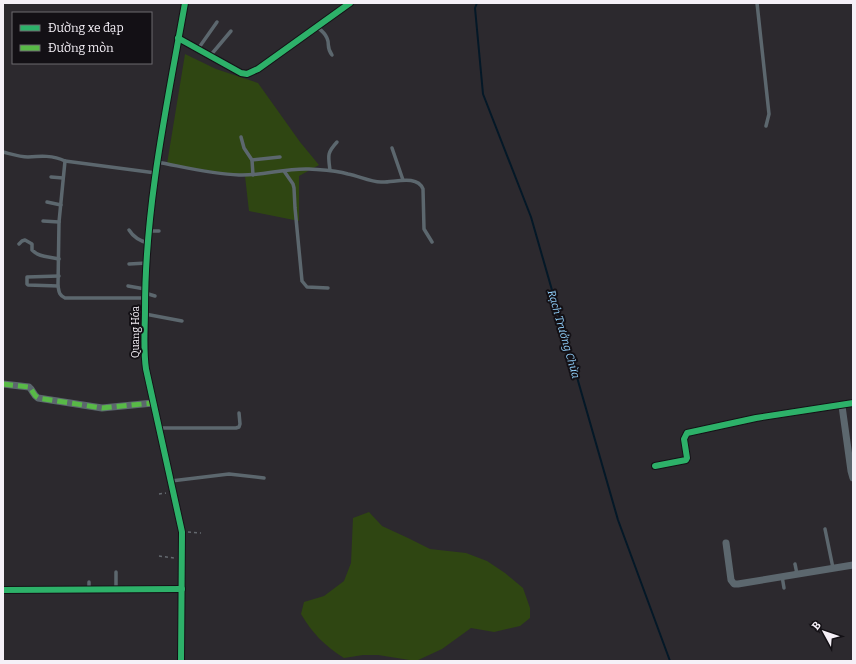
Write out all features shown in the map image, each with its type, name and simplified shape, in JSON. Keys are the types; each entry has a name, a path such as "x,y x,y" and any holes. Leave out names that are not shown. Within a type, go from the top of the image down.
{"street":[{"name":"Quang Hóa","path":"181,661 182,532 144,359 145,293 148,243 157,162 166,101 185,3"},
{"path":"178,38 246,74 258,69 350,3"},
{"path":"3,384 29,387 38,398 96,408 153,403"},
{"path":"655,466 686,460 684,439 688,434 756,418 853,404"},
{"path":"842,406 853,478"},
{"path":"726,543 731,580 734,584 853,564"},
{"path":"3,590 89,585 116,589 182,589"}],"lane":[{"path":"757,3 769,114 766,126"},
{"path":"198,49 218,22"},
{"path":"316,26 328,39 328,49 332,55"},
{"path":"210,56 231,31"},
{"path":"241,137 244,148 252,160 253,175"},
{"path":"330,170 328,155 329,151 337,142"},
{"path":"392,148 403,180"},
{"path":"3,152 22,156 60,158 65,161 156,173"},
{"path":"252,160 280,157"},
{"path":"65,161 59,222 59,293 65,298 145,293"},
{"path":"157,162 200,171 238,175 253,175 306,169 330,170 381,182 403,180 417,182 421,184 423,189 424,229 432,242"},
{"path":"284,171 294,188 294,208 302,281 307,287 328,288"},
{"path":"51,177 63,178"},
{"path":"47,202 61,204"},
{"path":"43,221 59,222"},
{"path":"129,230 137,239 148,243"},
{"path":"150,231 159,232"},
{"path":"19,244 25,240 32,244 32,250 38,255 58,259"},
{"path":"129,264 147,263"},
{"path":"58,286 28,285 27,277 59,276"},
{"path":"128,286 155,296"},
{"path":"145,314 182,322"},
{"path":"159,428 236,428 239,427 240,424 239,413"},
{"path":"172,481 229,474 264,478"},
{"path":"825,529 833,568"},
{"path":"795,564 796,574"},
{"path":"116,572 116,589"},
{"path":"782,576 784,588"}],"path":[{"path":"182,532 201,533"},
{"path":"159,556 182,559"}],"green space":[{"path":"185,54 216,69 258,83 300,142 319,165 299,176 299,221 249,211 245,176 167,164"},
{"path":"369,512 382,526 430,549 466,553 487,561 505,573 523,588 530,608 530,618 520,626 494,632 471,628 442,649 416,661 378,655 363,655 344,658 320,639 301,614 304,602 324,596 344,581 351,563 353,518"}],"waterway":[{"name":"Rạch Trưởng Chừa","path":"477,3 475,8 483,94 531,217 618,520 670,661"}],"marked path":[{"path":"3,384 29,387 38,398 102,408 153,403"}],"cycle path":[{"path":"181,661 182,532 146,369 144,339 146,270 153,194 164,117 185,3"},
{"path":"178,38 241,73 247,74 258,69 350,3"},
{"path":"655,466 686,460 684,439 687,433 756,418 853,403"},
{"path":"3,590 182,589"}]}
